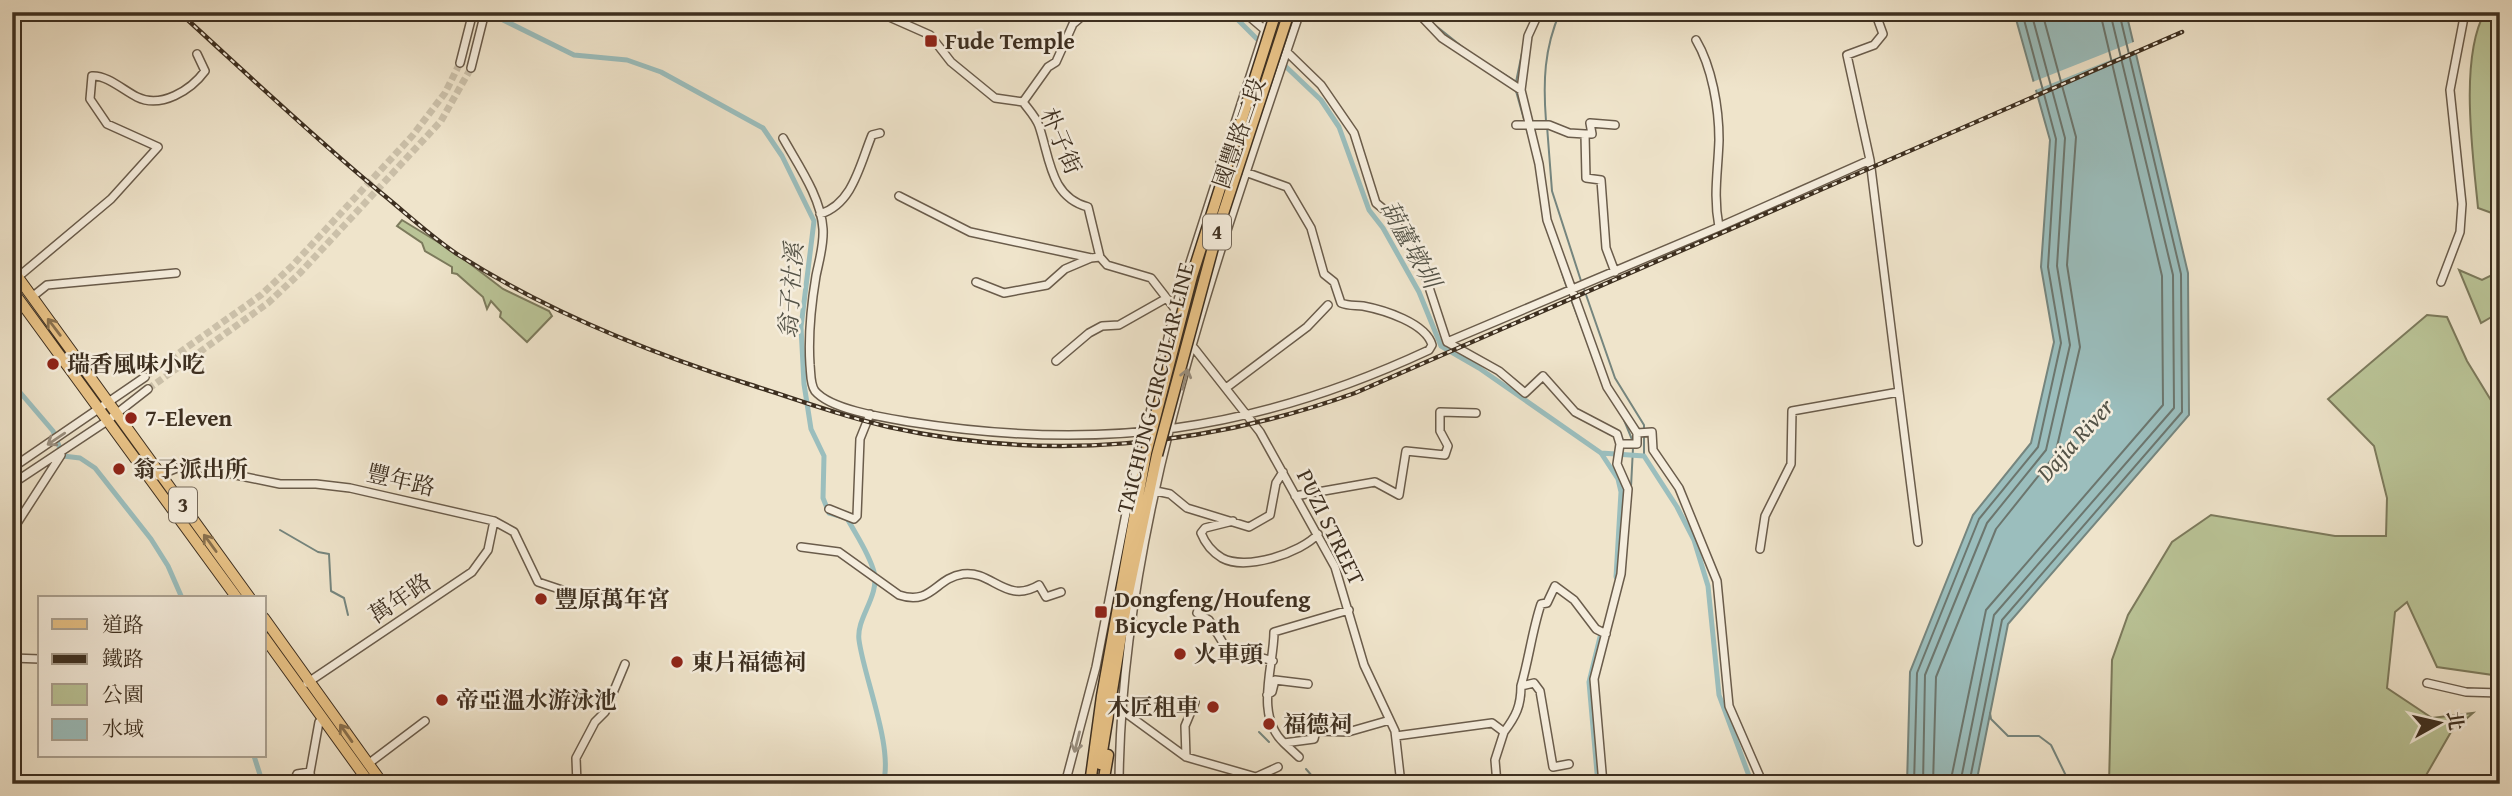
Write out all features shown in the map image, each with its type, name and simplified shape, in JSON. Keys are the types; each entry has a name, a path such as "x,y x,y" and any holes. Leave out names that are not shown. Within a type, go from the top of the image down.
{"highway":[{"name":"TAICHUNG CIRCULAR LINE","path":"1090,784 1127,551 1146,453 1192,276 1273,12"},
{"name":"TAICHUNG CIRCULAR LINE","path":"1097,784 1128,593 1148,494 1187,335 1227,198 1289,12"},
{"path":"1084,784 1108,635 1127,551"},
{"path":"1103,784 1116,707 1128,593"}],"main road":[{"name":"3","path":"15,273 249,596"},
{"name":"3","path":"12,290 236,596"},
{"path":"266,621 306,685 324,720 370,784"},
{"path":"266,639 306,685 383,784"}],"street":[{"path":"460,63 467,45 473,12"},
{"path":"471,68 485,12"},
{"name":"朴子街","path":"878,12 930,35 951,62 995,98 1023,102 1039,125 1055,180 1062,192 1071,201 1088,207 1096,258"},
{"path":"1023,102 1048,67 1056,62 1073,24 1087,12"},
{"path":"1244,12 1265,30"},
{"name":"國豐路二段","path":"1065,784 1096,667 1127,508 1175,309 1220,163 1273,12"},
{"name":"國豐路二段","path":"1119,784 1133,605 1156,491 1245,172 1300,12"},
{"path":"1423,12 1421,16 1442,38 1521,90"},
{"path":"1539,12 1528,36 1521,90 1539,164 1547,220 1607,387 1637,433 1637,444 1620,444"},
{"path":"1875,12 1883,34 1874,45 1847,55 1870,160 1918,542"},
{"path":"2441,282 2460,232 2462,204 2450,90 2465,12"},
{"path":"1696,40 1708,61 1719,138 1713,199 1719,227"},
{"path":"1286,52 1321,85 1354,133 1376,203 1392,216 1423,270 1447,342 1499,371 1525,393 1544,376 1575,412 1613,431 1620,444 1617,464 1628,489 1621,574 1594,679 1602,784"},
{"path":"15,273 111,199 158,147 107,124 90,99 92,76 104,78 141,99 174,97 198,80 205,71 197,54"},
{"path":"1516,125 1554,126 1569,133 1585,134 1592,134 1590,123 1615,125"},
{"path":"820,214 832,210 845,200 872,135 880,133"},
{"path":"1585,134 1586,178 1601,180 1606,248 1615,272"},
{"path":"783,138 820,214 823,241 808,335 812,383 818,393 833,402 870,414 987,433 1045,437 1171,430 1250,416 1315,396 1429,351 1432,345 1428,334 1416,326 1383,312 1341,303 1334,282 1324,274 1311,228 1287,187 1220,163"},
{"path":"1447,342 1574,290 1870,160"},
{"path":"899,196 970,232 1096,258 1107,265 1151,278 1158,283 1165,299 1175,309 1203,316"},
{"path":"976,282 1004,293 1046,285 1065,269 1096,258"},
{"path":"32,297 47,285 176,273"},
{"path":"1056,361 1089,333 1102,326 1119,325 1165,299"},
{"path":"1226,388 1307,327 1328,304"},
{"path":"1167,341 1194,348"},
{"name":"PUZI STREET","path":"1194,348 1250,416 1340,577 1364,665 1396,736 1401,784"},
{"path":"12,468 145,377"},
{"path":"12,484 107,421 148,389"},
{"path":"1760,549 1765,516 1791,464 1792,411 1899,392"},
{"path":"1295,496 1375,482 1399,495 1406,451 1446,455 1448,446 1440,431 1440,412 1476,412"},
{"path":"829,509 854,519 857,516 860,439 870,414"},
{"path":"1637,433 1649,431 1654,436 1653,450 1679,488 1717,581 1730,706 1763,784"},
{"path":"12,531 64,451"},
{"name":"豐年路","path":"149,477 161,476 177,468 196,467 280,484 350,488 494,521 514,532 538,582 580,596 609,599"},
{"path":"1156,491 1170,494 1187,508 1249,527 1270,515 1276,483 1283,472"},
{"name":"萬年路","path":"306,685 472,572 488,550 494,521"},
{"path":"1233,521 1205,528 1201,534 1210,548 1230,561 1276,559 1311,541 1318,534"},
{"path":"801,548 839,552 899,595 909,598 918,599 948,580 965,573 1017,592 1029,591 1039,585 1046,597 1061,592"},
{"path":"1497,784 1494,760 1504,732 1516,717 1538,614 1555,586 1574,600 1596,629 1606,634"},
{"path":"1200,605 1197,612 1209,620 1223,643 1273,661"},
{"path":"1299,757 1275,732 1267,695 1273,661 1274,632 1349,610"},
{"path":"12,658 38,659"},
{"path":"577,784 576,758 595,722 606,712 625,664"},
{"path":"1267,695 1272,692 1275,680 1308,684"},
{"path":"2427,682 2466,692 2500,693"},
{"path":"1521,686 1534,683 1540,691 1553,767 1569,764"},
{"path":"1186,757 1185,726 1195,702"},
{"path":"1123,711 1186,757 1256,777 1278,767"},
{"path":"311,784 310,772 319,722 324,720"},
{"path":"1284,743 1314,739 1316,731 1348,732 1390,720"},
{"path":"368,764 425,721"},
{"path":"1396,736 1492,723 1504,732"},
{"path":"293,784 297,774 310,772"},
{"path":"1241,784 1243,775"}],"green space":[{"path":"2485,12 2500,12 2500,216 2478,208 2471,135 2472,55 2477,31"},
{"path":"402,220 456,253 503,289 549,311 552,316 527,342 500,317 501,312 491,301 487,309 483,297 457,274 452,273 452,267 425,251 422,243 397,226"},
{"path":"2459,270 2482,280 2500,271 2500,312 2481,323"},
{"path":"2427,315 2447,317 2467,361 2500,415 2500,676 2437,667 2407,602 2395,612 2387,688 2432,718 2473,713 2451,732 2421,784 2109,784 2112,660 2128,615 2172,542 2211,515 2335,536 2386,536 2387,498 2374,446 2328,399"}],"water":[{"name":"Dajia River","path":"2014,12 2126,12 2188,273 2189,415 2008,624 1976,784 1907,784 1910,672 1973,515 2031,443 2054,342 2041,267 2050,140"}],"pier":[{"path":"2136,41 2138,49 2033,91 2030,83"}],"waterway":[{"name":"翁子社溪","path":"487,12 574,55 627,60 661,72 763,128 782,156 814,221 801,327 804,384 811,429 824,456 823,498 829,513 847,518 866,551 874,572 874,590 861,623 859,640 882,733 885,752 883,784"},
{"name":"葫蘆墩圳","path":"1230,12 1275,57"},
{"path":"1546,121 1546,66 1560,12"},
{"path":"1431,22 1465,49"},
{"path":"1516,82 1522,53"},
{"name":"葫蘆墩圳","path":"1282,63 1321,100 1339,127 1369,210 1383,228 1419,292 1441,346 1479,368 1601,453 1618,479 1621,492 1616,577"},
{"path":"1496,69 1515,81"},
{"path":"1516,91 1525,123"},
{"path":"1547,126 1552,191 1582,284"},
{"path":"1526,128 1530,140"},
{"path":"1561,270 1567,288"},
{"path":"1584,289 1615,378 1644,425 1644,431"},
{"path":"1569,294 1593,357"},
{"path":"12,383 53,431 63,456 80,458 95,468 151,539 168,566 181,596"},
{"path":"1622,415 1633,442"},
{"path":"1644,436 1644,456"},
{"path":"1631,487 1633,448"},
{"path":"1601,453 1644,456 1677,507 1694,540 1708,586 1719,695 1752,784"},
{"path":"280,530 318,552 329,554 331,591 344,598 348,615"},
{"path":"1598,784 1589,682 1600,637"},
{"path":"1990,713 1991,719 2008,736 2039,736 2051,745 2070,784"},
{"path":"1259,732 1269,742"},
{"path":"255,758 263,784"},
{"path":"1306,769 1319,784"}],"tunnel":[{"path":"145,377 261,295 292,266 413,135 445,93 460,63"},
{"path":"148,389 268,303 300,273 441,121 471,68"}],"railway":[{"path":"179,12 279,104 437,240 525,294 597,328 670,357 871,423 948,438 1066,446 1183,437 1241,426 1355,393 2182,32"}],"place":[{"name":"Fude Temple","path":"931,41"},
{"name":"瑞香風味小吃","path":"53,364"},
{"name":"7-Eleven","path":"131,418"},
{"name":"翁子派出所","path":"119,469"},
{"name":"豐原萬年宮","path":"541,599"},
{"name":"Dongfeng/Houfeng Bicycle Path","path":"1101,612"},
{"name":"火車頭","path":"1180,654"},
{"name":"東片福德祠","path":"677,662"},
{"name":"帝亞溫水游泳池","path":"442,700"},
{"name":"木匠租車","path":"1213,707"},
{"name":"福德祠","path":"1269,724"}]}
